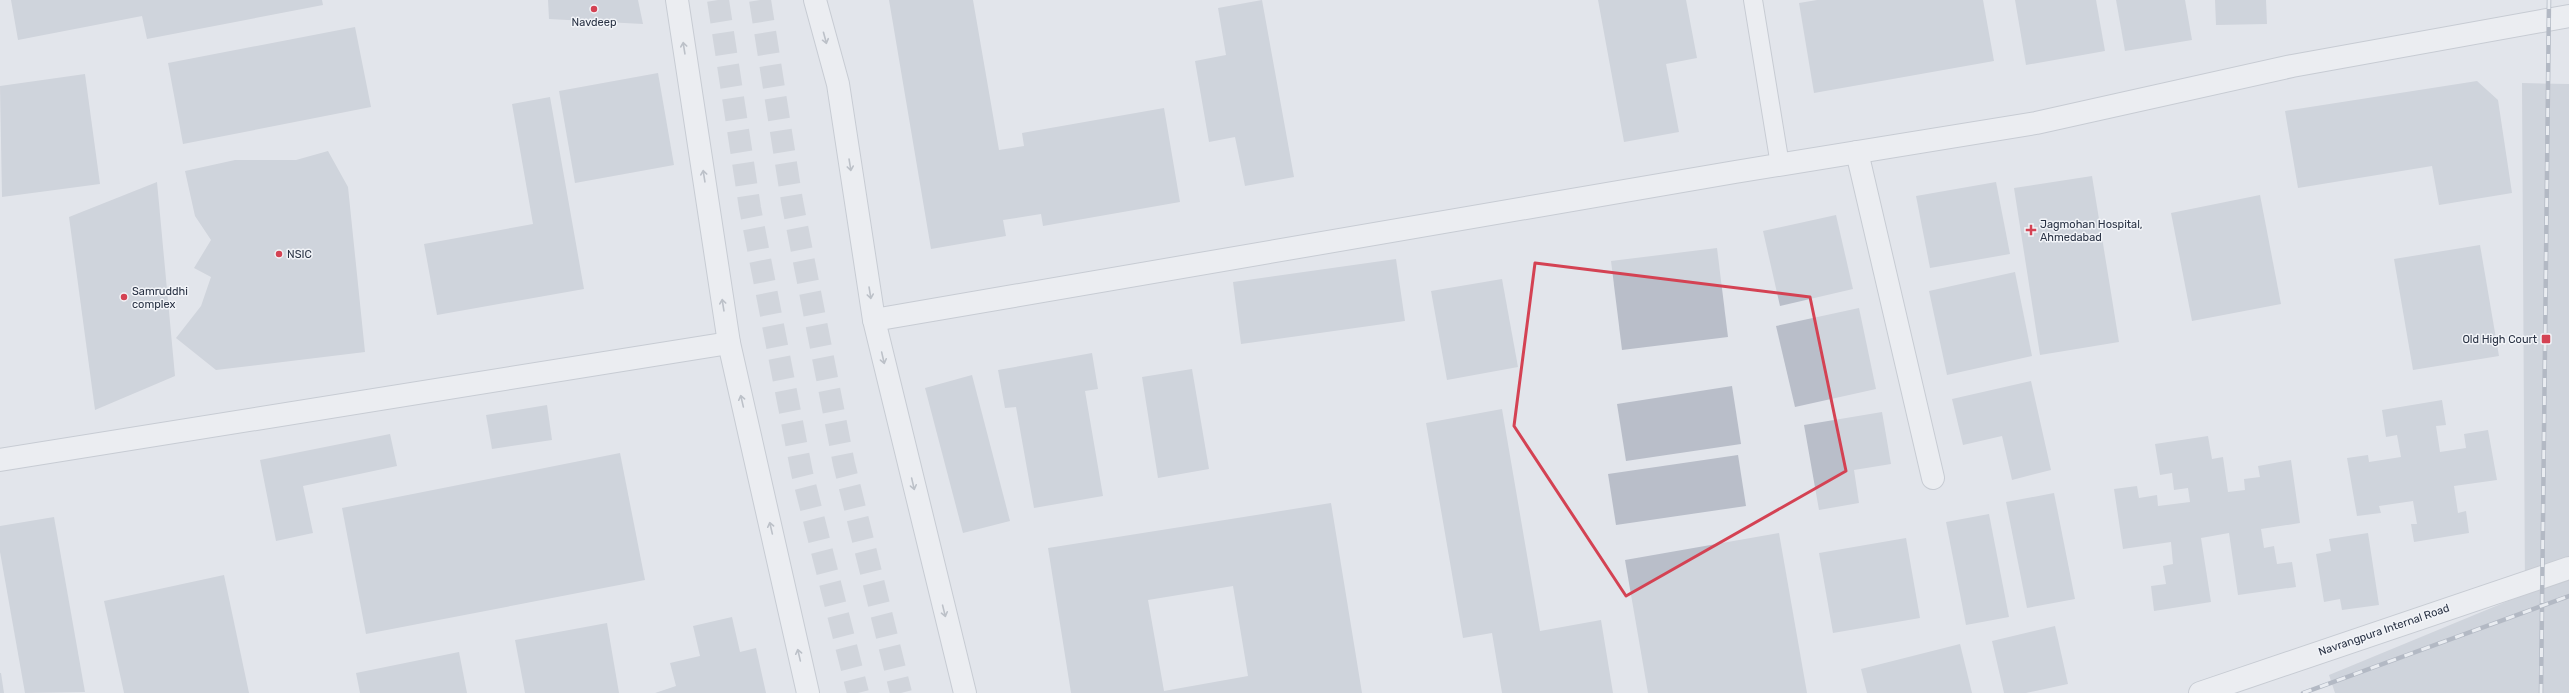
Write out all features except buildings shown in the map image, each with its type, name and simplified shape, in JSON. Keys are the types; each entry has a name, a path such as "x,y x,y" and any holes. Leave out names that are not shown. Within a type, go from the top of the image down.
{"street":[{"path":"677,0 729,343 808,693"},
{"path":"815,0 838,84 874,320 965,693"},
{"path":"874,320 1780,165 2036,123 2292,66 2569,16"},
{"path":"1857,152 1933,478"},
{"path":"0,460 729,343"},
{"name":"Navrangpura Internal Road","path":"2200,693 2569,568"}],"lane":[{"path":"1753,0 1780,165"}],"highlighted area":[{"path":"1535,263 1810,297 1846,471 1626,596 1514,426"}],"tunnel":[{"path":"718,0 750,208 802,473 858,693"},
{"path":"760,0 792,201 844,464 901,693"}],"railway":[{"path":"2541,693 2549,0"},
{"path":"2303,693 2569,596"}],"place":[{"name":"Navdeep","path":"594,9"},
{"name":"Jagmohan Hospital, Ahmedabad","path":"2031,230"},
{"name":"NSIC","path":"279,254"},
{"name":"Samruddhi complex","path":"124,297"},
{"name":"Old High Court","path":"2546,339"}]}
